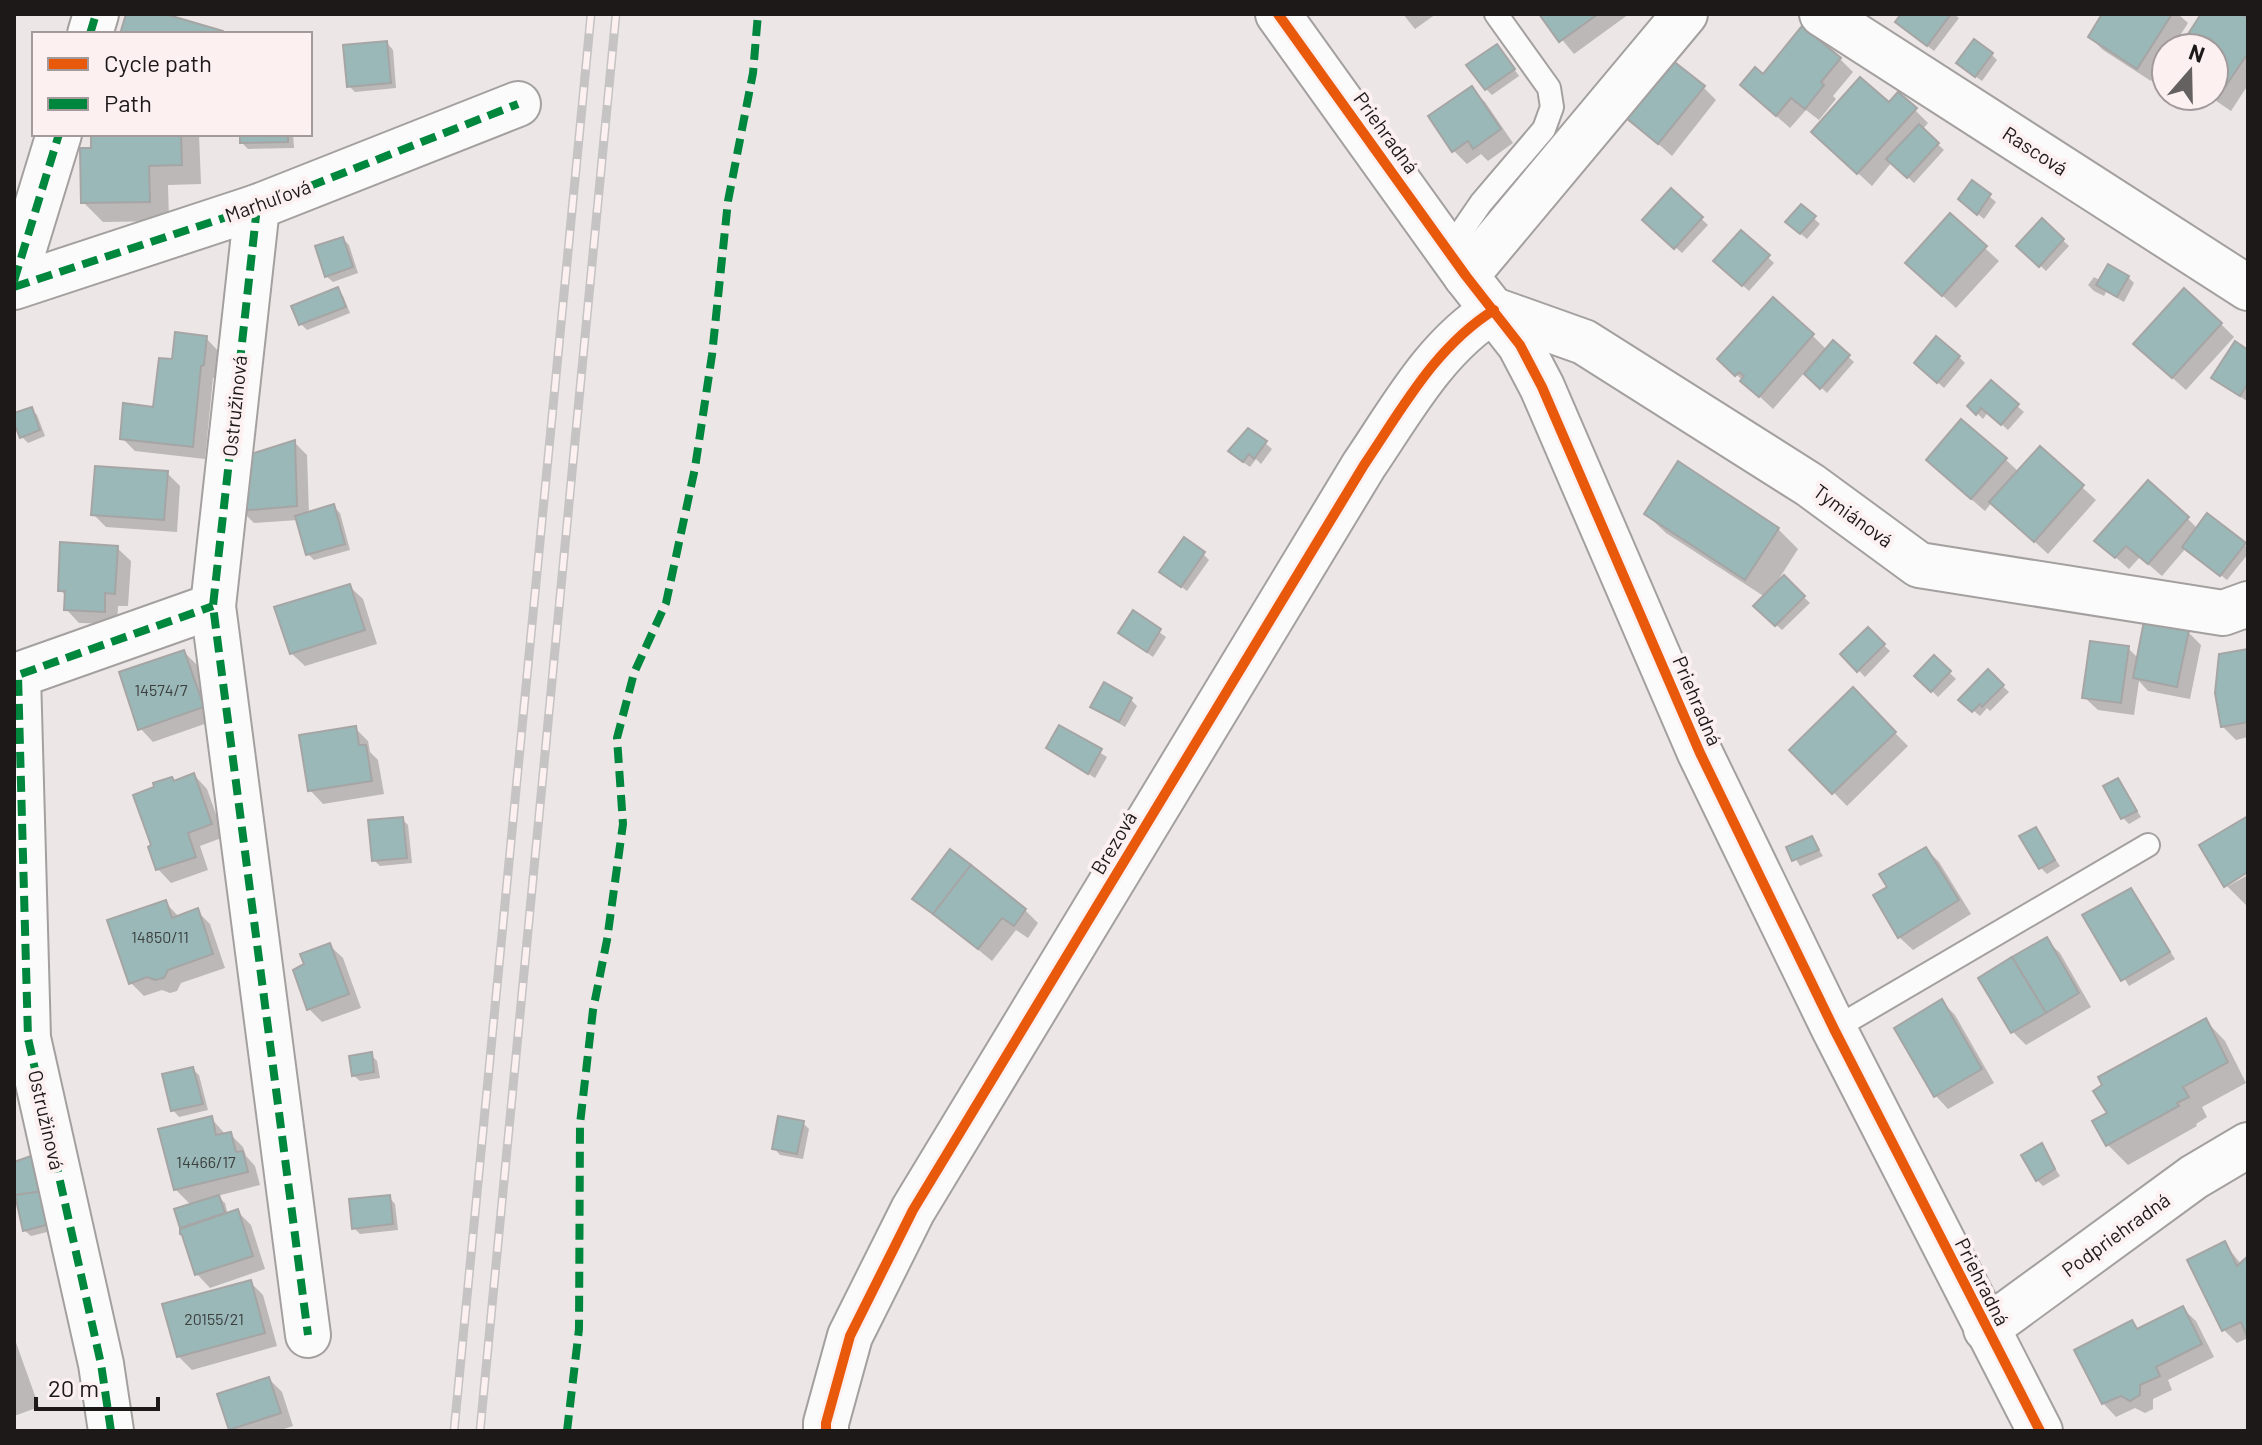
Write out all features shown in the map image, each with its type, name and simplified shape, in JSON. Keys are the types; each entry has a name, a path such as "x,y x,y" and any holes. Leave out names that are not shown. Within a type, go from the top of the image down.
{"street":[{"name":"Priehradná","path":"1278,14 1457,263 1520,345 1542,387 1700,753 1834,1029 2040,1431"},
{"path":"1457,263 1685,14"},
{"name":"Rascová","path":"1822,14 2248,288"},
{"name":"Marhuľová","path":"14,284 257,207 518,104"},
{"path":"14,284 58,136"},
{"name":"Ostružinová","path":"257,207 213,606 308,1335"},
{"name":"Tymiánová","path":"1494,310 1584,342 1810,485 1919,565 2223,613 2248,604"},
{"name":"Brezová","path":"826,1431 850,1336 913,1210 1364,465 1431,364 1473,323 1494,310"},
{"name":"Ostružinová","path":"111,1431 101,1364 28,1038 18,675 213,606"},
{"name":"Podpriehradná","path":"1986,1329 2194,1177 2248,1145"}],"lane":[{"path":"1457,263 1481,203 1544,129 1552,107 1549,88 1496,14"},
{"path":"1834,1029 2148,845"}],"building":[{"path":"126,14 165,14 223,31 223,32 121,32"},
{"path":"1539,14 1598,14 1559,42"},
{"path":"1901,14 1951,14 1927,46 1895,22"},
{"path":"2102,14 2172,14 2161,32 2150,32 2150,49 2137,69 2088,37"},
{"path":"2201,14 2242,14 2248,18 2248,53 2230,80 2230,32 2189,32"},
{"path":"1802,26 1841,58 1821,82 1824,85 1805,109 1791,98 1776,116 1740,85 1755,67 1763,74"},
{"path":"1974,39 1993,53 1975,77 1956,63"},
{"path":"387,41 391,83 347,87 343,45"},
{"path":"1497,44 1515,69 1485,90 1466,65"},
{"path":"1672,60 1705,86 1658,144 1625,117"},
{"path":"1860,77 1889,102 1898,92 1917,108 1857,174 1811,132"},
{"path":"1472,86 1501,129 1473,149 1468,141 1452,152 1428,116"},
{"path":"1919,124 1939,143 1907,178 1886,159"},
{"path":"91,136 181,136 182,165 149,166 150,202 81,203 80,148 91,148"},
{"path":"240,136 288,136 288,142 240,143"},
{"path":"1972,180 1991,194 1977,215 1958,199"},
{"path":"1671,188 1703,217 1674,249 1642,220"},
{"path":"1801,204 1816,216 1800,234 1785,222"},
{"path":"1950,213 1987,246 1942,296 1905,263"},
{"path":"2042,218 2064,239 2039,267 2016,246"},
{"path":"1741,230 1770,255 1742,286 1713,261"},
{"path":"343,237 353,267 325,277 315,246"},
{"path":"2108,264 2129,276 2117,297 2096,285"},
{"path":"338,287 346,307 299,325 291,306"},
{"path":"2184,288 2222,323 2172,378 2133,344"},
{"path":"1773,297 1814,334 1759,397 1740,381 1744,376 1739,372 1735,376 1717,359"},
{"path":"175,332 207,336 193,447 120,439 123,403 153,407 159,358 172,359"},
{"path":"1936,336 1960,356 1937,383 1914,363"},
{"path":"1833,340 1850,355 1820,389 1804,374"},
{"path":"2235,341 2248,350 2248,383 2240,396 2211,378"},
{"path":"1991,380 2019,404 2001,425 1981,408 1976,415 1967,406"},
{"path":"32,407 40,430 20,438 14,413"},
{"path":"1961,419 2007,458 1971,499 1926,460"},
{"path":"1248,428 1267,441 1254,459 1249,454 1243,462 1228,451"},
{"path":"295,440 297,506 239,511 248,455"},
{"path":"2040,446 2084,485 2034,542 1989,502"},
{"path":"1678,461 1779,528 1745,580 1644,514"},
{"path":"95,466 168,471 164,520 91,515"},
{"path":"2148,480 2189,517 2148,564 2126,546 2115,558 2094,541"},
{"path":"334,504 345,544 306,555 295,516"},
{"path":"2207,513 2246,543 2220,576 2182,547"},
{"path":"1184,537 1205,552 1181,587 1159,572"},
{"path":"60,542 118,546 115,594 105,593 105,612 64,610 65,591 58,591"},
{"path":"1784,575 1805,596 1775,626 1753,606"},
{"path":"350,584 365,630 290,654 274,607"},
{"path":"1133,610 1161,629 1147,652 1118,633"},
{"path":"2144,621 2189,630 2177,687 2133,678"},
{"path":"1868,627 1885,644 1857,672 1840,654"},
{"path":"2090,641 2129,646 2121,703 2082,698"},
{"path":"2248,649 2248,722 2221,727 2215,693 2219,654"},
{"path":"184,650 204,707 138,730 119,672"},
{"path":"1934,655 1951,671 1931,692 1914,676"},
{"path":"1988,669 2004,685 1982,707 1980,704 1972,712 1958,700"},
{"path":"1104,682 1132,698 1119,722 1090,707"},
{"path":"1853,687 1896,732 1832,794 1789,750"},
{"path":"1059,725 1102,749 1088,774 1046,748"},
{"path":"356,726 359,745 366,745 372,781 308,791 299,735"},
{"path":"194,773 212,824 188,833 196,857 156,870 148,847 151,845 133,795 154,787 153,783 172,777 174,781"},
{"path":"2118,778 2137,811 2121,819 2103,786"},
{"path":"2248,816 2248,872 2224,887 2199,845"},
{"path":"403,817 407,858 372,861 368,820"},
{"path":"2036,827 2055,860 2039,869 2019,836"},
{"path":"1812,836 1819,850 1792,861 1786,847"},
{"path":"1926,847 1959,900 1898,938 1873,895 1887,887 1879,874"},
{"path":"950,849 971,865 933,914 912,899"},
{"path":"971,865 1026,909 1014,926 1002,918 978,949 933,914"},
{"path":"2131,888 2170,952 2121,981 2082,915"},
{"path":"166,900 172,918 198,908 213,954 168,970 164,978 155,980 147,977 129,984 107,920"},
{"path":"2047,937 2079,993 2046,1013 2012,957"},
{"path":"330,943 349,994 307,1010 293,970 304,964 300,954"},
{"path":"2012,957 2046,1013 2011,1033 1978,978"},
{"path":"1942,999 1982,1069 1934,1097 1894,1028"},
{"path":"2206,1018 2228,1062 2183,1087 2189,1097 2177,1103 2179,1106 2106,1146 2092,1121 2107,1113 2093,1091 2102,1085 2098,1077"},
{"path":"372,1052 374,1072 352,1076 349,1056"},
{"path":"193,1067 203,1104 171,1111 162,1074"},
{"path":"212,1116 216,1135 231,1132 236,1152 243,1151 248,1172 174,1190 158,1129"},
{"path":"778,1116 804,1121 797,1154 772,1149"},
{"path":"2042,1143 2055,1169 2036,1181 2021,1155"},
{"path":"42,1152 51,1190 15,1195 14,1162"},
{"path":"51,1190 58,1222 23,1231 15,1195"},
{"path":"219,1195 225,1213 180,1228 174,1209"},
{"path":"390,1195 393,1224 352,1229 349,1199"},
{"path":"238,1209 253,1256 195,1275 180,1229"},
{"path":"2225,1241 2237,1266 2248,1256 2247,1336 2241,1322 2222,1331 2187,1260"},
{"path":"251,1280 265,1333 177,1357 162,1304"},
{"path":"2183,1306 2202,1344 2156,1367 2160,1376 2140,1385 2140,1395 2130,1401 2121,1396 2102,1404 2074,1350 2132,1320 2137,1329"},
{"path":"269,1377 281,1413 229,1430 217,1394"}],"railway":[{"path":"454,1431 591,14"},
{"path":"480,1431 616,14"}],"marked path":[{"path":"91,32 96,14"},
{"path":"567,1431 579,1329 580,1124 593,1010 607,940 623,824 617,738 634,673 666,603 695,468 712,355 728,201 753,73 758,14"},
{"path":"14,287 257,207 518,104"},
{"path":"14,281 58,136"},
{"path":"257,207 213,606 308,1335"},
{"path":"111,1431 101,1364 28,1038 18,675 213,606"}],"cycle path":[{"path":"1278,14 1466,276 1520,345 1542,387 1700,753 1834,1029 2040,1431"},
{"path":"826,1431 850,1336 913,1210 1364,465 1421,380 1454,342 1494,310"}]}
